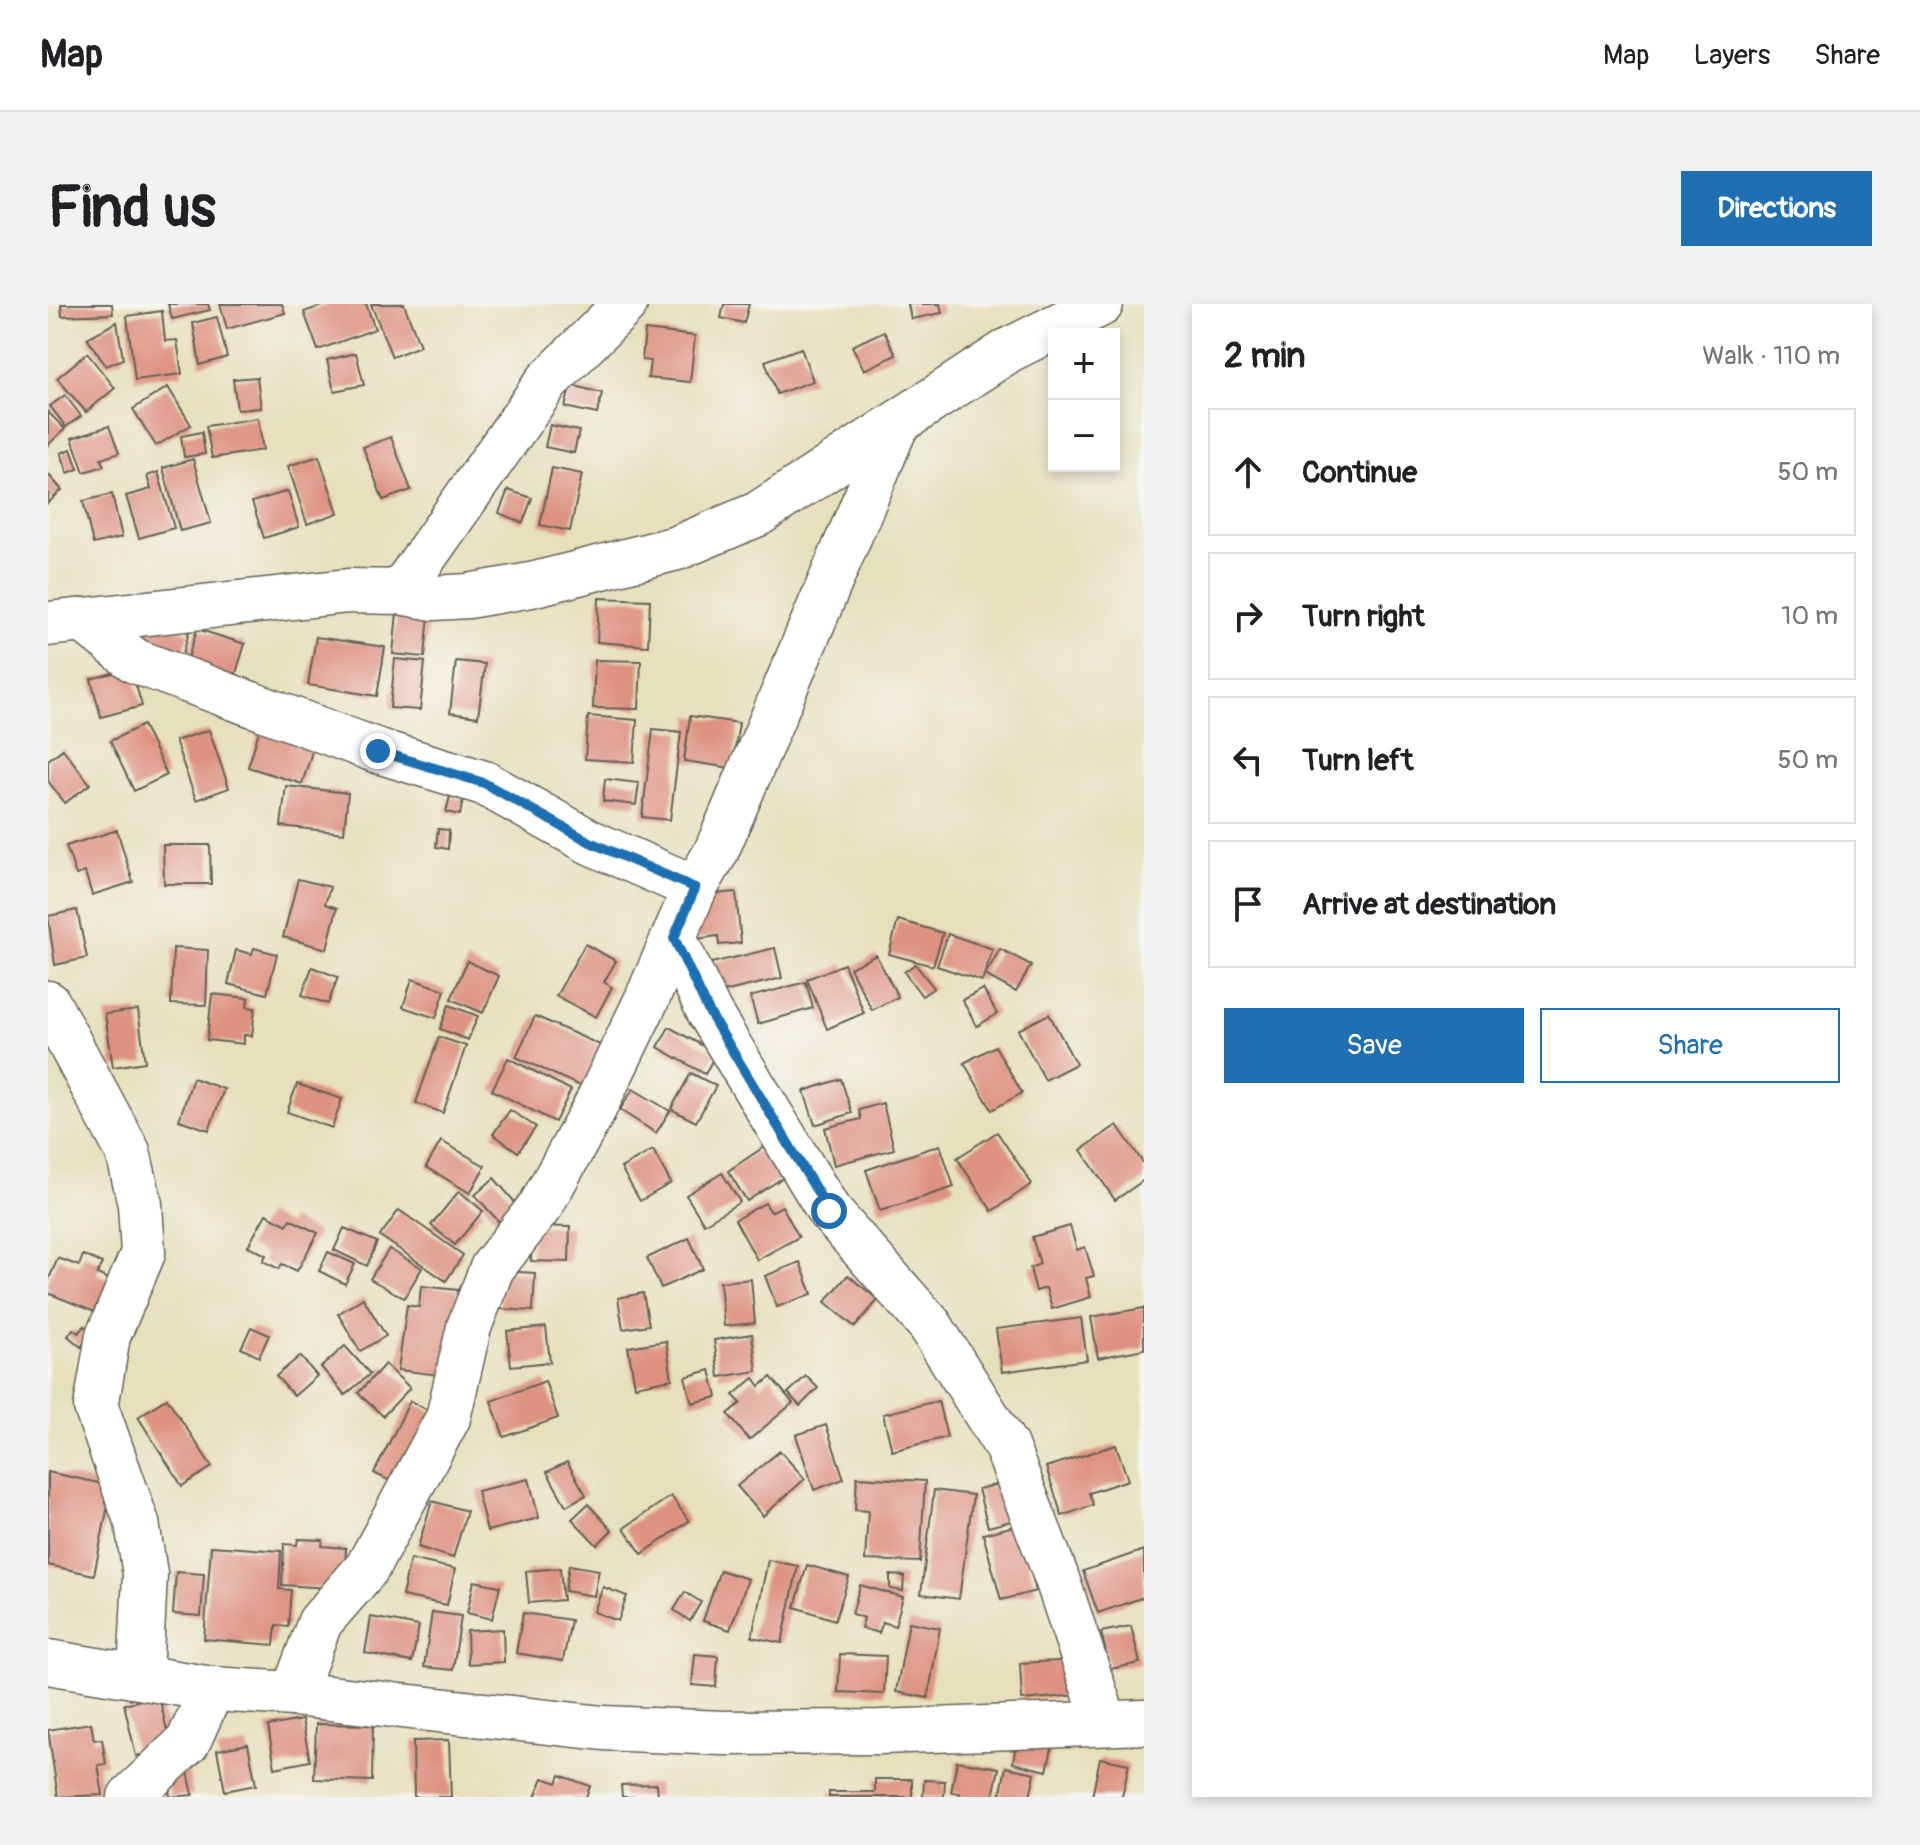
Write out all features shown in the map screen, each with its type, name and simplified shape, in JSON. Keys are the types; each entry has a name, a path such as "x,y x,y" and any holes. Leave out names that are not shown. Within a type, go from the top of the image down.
{"street":[{"path":"400,592 547,382 625,304"},
{"path":"56,625 348,591 400,592 434,598 468,596 531,585 677,548 758,514 896,426 950,386 1009,350 1101,304"},
{"path":"293,1694 320,1622 367,1568 448,1418 469,1327 492,1268 541,1205 593,1111 695,888 716,852 896,426"},
{"path":"56,625 135,661 351,742 484,783 590,842 695,888"},
{"path":"48,1662 212,1689 293,1694 603,1728 723,1733 880,1732 1125,1723 1056,1576 1006,1446 930,1325 829,1211 709,1012 674,938"},
{"path":"48,1003 128,1152 140,1204 143,1253 108,1336 96,1407 139,1536 145,1574 140,1676"},
{"path":"130,1797 188,1742 212,1689"}],"building":[{"path":"61,304 112,304 113,314 62,316"},
{"path":"168,304 208,304 210,310 172,319"},
{"path":"220,304 282,304 285,313 227,329"},
{"path":"327,304 366,304 375,329 318,350 304,312"},
{"path":"371,304 404,304 420,346 392,357"},
{"path":"724,304 749,304 744,323 721,318"},
{"path":"908,304 940,304 942,313 911,319"},
{"path":"162,311 165,341 177,340 182,374 135,380 127,316"},
{"path":"217,317 227,357 200,365 193,323"},
{"path":"117,322 123,359 106,366 87,338"},
{"path":"645,330 695,336 690,382 648,378 650,361 642,360"},
{"path":"884,331 896,355 864,370 852,346"},
{"path":"801,348 813,381 777,394 765,361"},
{"path":"87,353 115,388 86,412 57,378"},
{"path":"356,353 364,385 334,391 327,360"},
{"path":"257,377 261,408 237,410 233,379"},
{"path":"571,385 602,393 597,414 565,407"},
{"path":"168,387 191,425 156,446 133,409"},
{"path":"65,395 81,416 66,427 50,406"},
{"path":"48,412 65,429 48,445"},
{"path":"258,418 263,450 212,458 206,426"},
{"path":"550,425 579,431 574,453 545,447"},
{"path":"109,426 119,453 101,459 104,466 84,472 72,438"},
{"path":"202,432 205,454 184,457 181,436"},
{"path":"391,437 411,490 383,500 363,447"},
{"path":"71,449 78,469 68,473 61,453"},
{"path":"319,456 338,513 307,524 288,466"},
{"path":"193,459 211,523 180,531 163,468"},
{"path":"552,468 582,474 570,531 540,525"},
{"path":"158,472 174,528 139,538 126,496 151,489 147,476"},
{"path":"48,474 62,490 48,503"},
{"path":"508,490 532,498 523,523 499,513"},
{"path":"288,491 299,527 264,538 252,502"},
{"path":"112,494 122,537 93,544 83,501"},
{"path":"599,598 650,600 648,646 597,642"},
{"path":"397,612 429,615 425,657 393,654"},
{"path":"147,620 189,632 180,664 138,651"},
{"path":"197,629 245,644 233,683 185,668"},
{"path":"316,637 385,647 377,696 308,685"},
{"path":"395,659 425,662 420,710 390,708"},
{"path":"595,660 641,661 639,709 593,708"},
{"path":"456,661 485,664 478,717 450,713"},
{"path":"131,668 142,706 101,717 91,679"},
{"path":"588,716 637,720 634,762 585,759"},
{"path":"690,716 739,723 732,768 684,761"},
{"path":"143,725 167,775 134,791 110,741"},
{"path":"261,725 315,742 302,784 248,767"},
{"path":"653,729 681,732 670,820 642,817"},
{"path":"209,730 229,788 196,800 175,741"},
{"path":"63,749 90,784 65,803 48,781 48,760"},
{"path":"605,779 639,783 636,805 603,801"},
{"path":"286,786 348,793 344,833 281,826"},
{"path":"450,796 463,800 460,815 446,812"},
{"path":"438,829 449,830 448,849 436,847"},
{"path":"117,830 133,882 92,895 85,872 76,875 66,846"},
{"path":"163,845 210,845 211,884 164,884"},
{"path":"298,879 330,887 325,904 337,908 327,949 283,937"},
{"path":"736,892 741,943 719,945 718,936 696,939 692,896"},
{"path":"77,910 87,958 55,965 48,916"},
{"path":"898,920 943,933 933,966 889,954"},
{"path":"948,934 993,949 982,981 937,966"},
{"path":"585,944 616,961 604,982 612,987 596,1017 556,996"},
{"path":"173,948 208,950 206,1005 171,1004"},
{"path":"254,948 277,954 267,994 228,984 236,950 252,954"},
{"path":"775,948 782,978 715,994 707,964"},
{"path":"1000,949 1031,965 1016,992 985,975"},
{"path":"876,955 898,997 872,1010 850,968"},
{"path":"467,961 499,976 483,1013 451,999"},
{"path":"844,964 864,1013 827,1029 807,979"},
{"path":"915,964 934,988 922,996 904,972"},
{"path":"312,967 338,977 328,1004 302,995"},
{"path":"412,979 445,990 436,1018 403,1007"},
{"path":"806,982 813,1008 758,1024 750,997"},
{"path":"983,989 997,1014 977,1026 962,1000"},
{"path":"212,994 248,998 247,1007 255,1008 252,1036 244,1035 244,1044 207,1040"},
{"path":"449,1005 478,1016 468,1040 440,1029"},
{"path":"138,1010 145,1062 113,1067 105,1014"},
{"path":"1049,1014 1076,1064 1045,1080 1018,1030"},
{"path":"535,1016 607,1048 589,1090 516,1057"},
{"path":"669,1027 716,1053 705,1074 658,1047"},
{"path":"439,1037 466,1046 443,1113 416,1103"},
{"path":"995,1046 1022,1093 992,1110 964,1063"},
{"path":"508,1058 571,1090 555,1122 492,1090"},
{"path":"691,1073 716,1086 696,1122 671,1109"},
{"path":"193,1078 224,1089 209,1130 179,1120"},
{"path":"841,1079 852,1113 815,1125 804,1091"},
{"path":"297,1084 342,1099 332,1128 287,1112"},
{"path":"633,1089 670,1111 656,1133 620,1110"},
{"path":"883,1103 894,1149 834,1165 825,1128 861,1119 859,1110"},
{"path":"510,1110 536,1127 518,1152 493,1134"},
{"path":"1117,1125 1144,1164 1144,1180 1115,1200 1081,1150"},
{"path":"997,1132 1032,1184 992,1211 957,1158"},
{"path":"441,1141 485,1166 470,1193 426,1167"},
{"path":"940,1145 954,1187 880,1211 866,1170"},
{"path":"764,1147 784,1177 747,1201 728,1171"},
{"path":"653,1150 671,1183 640,1201 621,1168"},
{"path":"722,1173 740,1202 704,1224 686,1195"},
{"path":"494,1178 520,1208 501,1224 475,1195"},
{"path":"459,1191 483,1211 455,1245 431,1225"},
{"path":"765,1203 771,1212 782,1206 799,1237 757,1260 735,1220"},
{"path":"399,1210 463,1255 446,1281 380,1236"},
{"path":"266,1214 287,1225 290,1219 318,1233 297,1271 282,1264 279,1269 263,1261 266,1255 248,1246"},
{"path":"532,1226 570,1227 569,1262 531,1261"},
{"path":"1070,1226 1077,1250 1085,1247 1094,1276 1086,1278 1091,1297 1052,1309 1046,1288 1036,1291 1030,1268 1040,1264 1032,1237"},
{"path":"344,1228 377,1242 367,1266 334,1250"},
{"path":"689,1238 703,1269 661,1288 647,1258"},
{"path":"389,1249 422,1268 404,1298 370,1279"},
{"path":"328,1252 355,1264 345,1284 319,1271"},
{"path":"83,1255 102,1263 97,1274 111,1280 97,1313 48,1293 48,1281 58,1258 79,1266"},
{"path":"800,1262 812,1294 777,1307 765,1276"},
{"path":"502,1271 535,1273 533,1311 500,1309"},
{"path":"848,1275 878,1300 855,1327 825,1302"},
{"path":"751,1279 755,1323 724,1326 720,1282"},
{"path":"421,1286 458,1290 447,1376 398,1370 407,1305 419,1307"},
{"path":"643,1293 649,1325 623,1329 618,1298"},
{"path":"363,1298 386,1336 360,1351 338,1314"},
{"path":"1144,1308 1144,1349 1098,1358 1091,1317"},
{"path":"1081,1318 1087,1360 1002,1372 996,1329"},
{"path":"84,1326 93,1333 81,1347 68,1336 73,1329 78,1333"},
{"path":"251,1327 269,1335 259,1357 241,1348"},
{"path":"546,1327 550,1362 511,1366 507,1331"},
{"path":"752,1334 757,1371 719,1377 714,1340"},
{"path":"666,1341 672,1379 635,1386 628,1347"},
{"path":"345,1346 370,1374 345,1395 321,1367"},
{"path":"300,1356 317,1376 294,1396 276,1376"},
{"path":"385,1364 410,1388 383,1416 358,1393"},
{"path":"710,1370 717,1397 692,1403 685,1377"},
{"path":"806,1376 818,1388 800,1406 788,1393"},
{"path":"771,1377 793,1403 749,1440 728,1414 741,1403 733,1395 754,1378 760,1386"},
{"path":"545,1381 558,1418 504,1437 491,1401"},
{"path":"167,1398 212,1467 182,1486 138,1417"},
{"path":"410,1401 438,1415 402,1487 374,1473"},
{"path":"938,1401 947,1437 892,1451 883,1414"},
{"path":"826,1425 844,1479 814,1490 796,1435"},
{"path":"1116,1445 1128,1480 1089,1493 1093,1505 1062,1516 1046,1467"},
{"path":"780,1451 805,1479 763,1516 737,1486"},
{"path":"567,1462 586,1495 566,1506 547,1472"},
{"path":"48,1472 112,1486 94,1575 48,1565"},
{"path":"857,1477 925,1481 920,1562 865,1560 868,1511 855,1510"},
{"path":"529,1479 539,1518 487,1531 477,1491"},
{"path":"1009,1482 1019,1519 988,1527 978,1489"},
{"path":"934,1490 973,1495 959,1599 921,1594"},
{"path":"671,1496 689,1521 642,1554 624,1528"},
{"path":"432,1501 467,1511 453,1558 418,1547"},
{"path":"588,1504 612,1530 597,1545 572,1519"},
{"path":"1019,1525 1036,1591 1001,1600 983,1534"},
{"path":"298,1539 323,1540 322,1546 346,1548 344,1589 282,1585 284,1544 297,1545"},
{"path":"211,1546 281,1551 279,1589 291,1590 288,1627 276,1625 274,1645 204,1639"},
{"path":"1144,1550 1144,1597 1098,1613 1083,1571"},
{"path":"410,1559 455,1569 447,1605 402,1596"},
{"path":"768,1560 798,1566 782,1643 752,1637"},
{"path":"569,1565 599,1570 594,1596 565,1591"},
{"path":"807,1565 849,1577 835,1620 795,1607"},
{"path":"560,1568 563,1600 529,1603 526,1571"},
{"path":"720,1570 748,1579 730,1630 703,1621"},
{"path":"176,1572 204,1574 201,1616 173,1614"},
{"path":"890,1575 904,1576 903,1591 890,1589"},
{"path":"474,1581 500,1586 492,1619 467,1613"},
{"path":"860,1585 903,1597 895,1626 883,1622 879,1633 861,1628 864,1618 852,1614"},
{"path":"603,1587 627,1596 618,1621 594,1612"},
{"path":"685,1592 701,1602 690,1621 674,1610"},
{"path":"432,1612 461,1616 453,1670 424,1667"},
{"path":"523,1613 571,1620 563,1661 516,1653"},
{"path":"371,1617 419,1626 412,1662 365,1653"},
{"path":"909,1622 940,1628 928,1698 896,1692"},
{"path":"1131,1626 1140,1663 1110,1669 1101,1632"},
{"path":"503,1629 504,1662 468,1664 467,1631"},
{"path":"695,1654 718,1656 716,1687 692,1685"},
{"path":"840,1654 886,1656 884,1694 838,1692"},
{"path":"1077,1660 1079,1695 1022,1700 1020,1663"},
{"path":"159,1696 171,1748 136,1756 124,1704"},
{"path":"302,1720 310,1761 275,1768 268,1726"},
{"path":"91,1723 94,1740 102,1739 106,1764 98,1765 103,1795 58,1797 48,1730"},
{"path":"316,1724 373,1725 372,1781 314,1779"},
{"path":"449,1740 451,1797 414,1797 413,1741"},
{"path":"1016,1743 1052,1748 1047,1771 1013,1763"},
{"path":"248,1744 256,1785 225,1791 217,1750"},
{"path":"1100,1758 1129,1764 1122,1797 1092,1797"},
{"path":"957,1761 999,1768 993,1797 959,1797 960,1793 951,1792"},
{"path":"187,1767 193,1795 170,1797 166,1771"},
{"path":"1006,1767 1035,1773 1030,1797 1000,1797"},
{"path":"560,1775 590,1786 586,1797 535,1797 543,1778 557,1783"},
{"path":"875,1779 912,1779 912,1797 829,1797 829,1792 875,1792"},
{"path":"924,1780 945,1781 944,1797 923,1797"},
{"path":"657,1784 658,1797 622,1797 621,1785"}],"route":[{"path":"378,751 484,783 590,842 695,888 674,938 709,1012 829,1211"}]}
